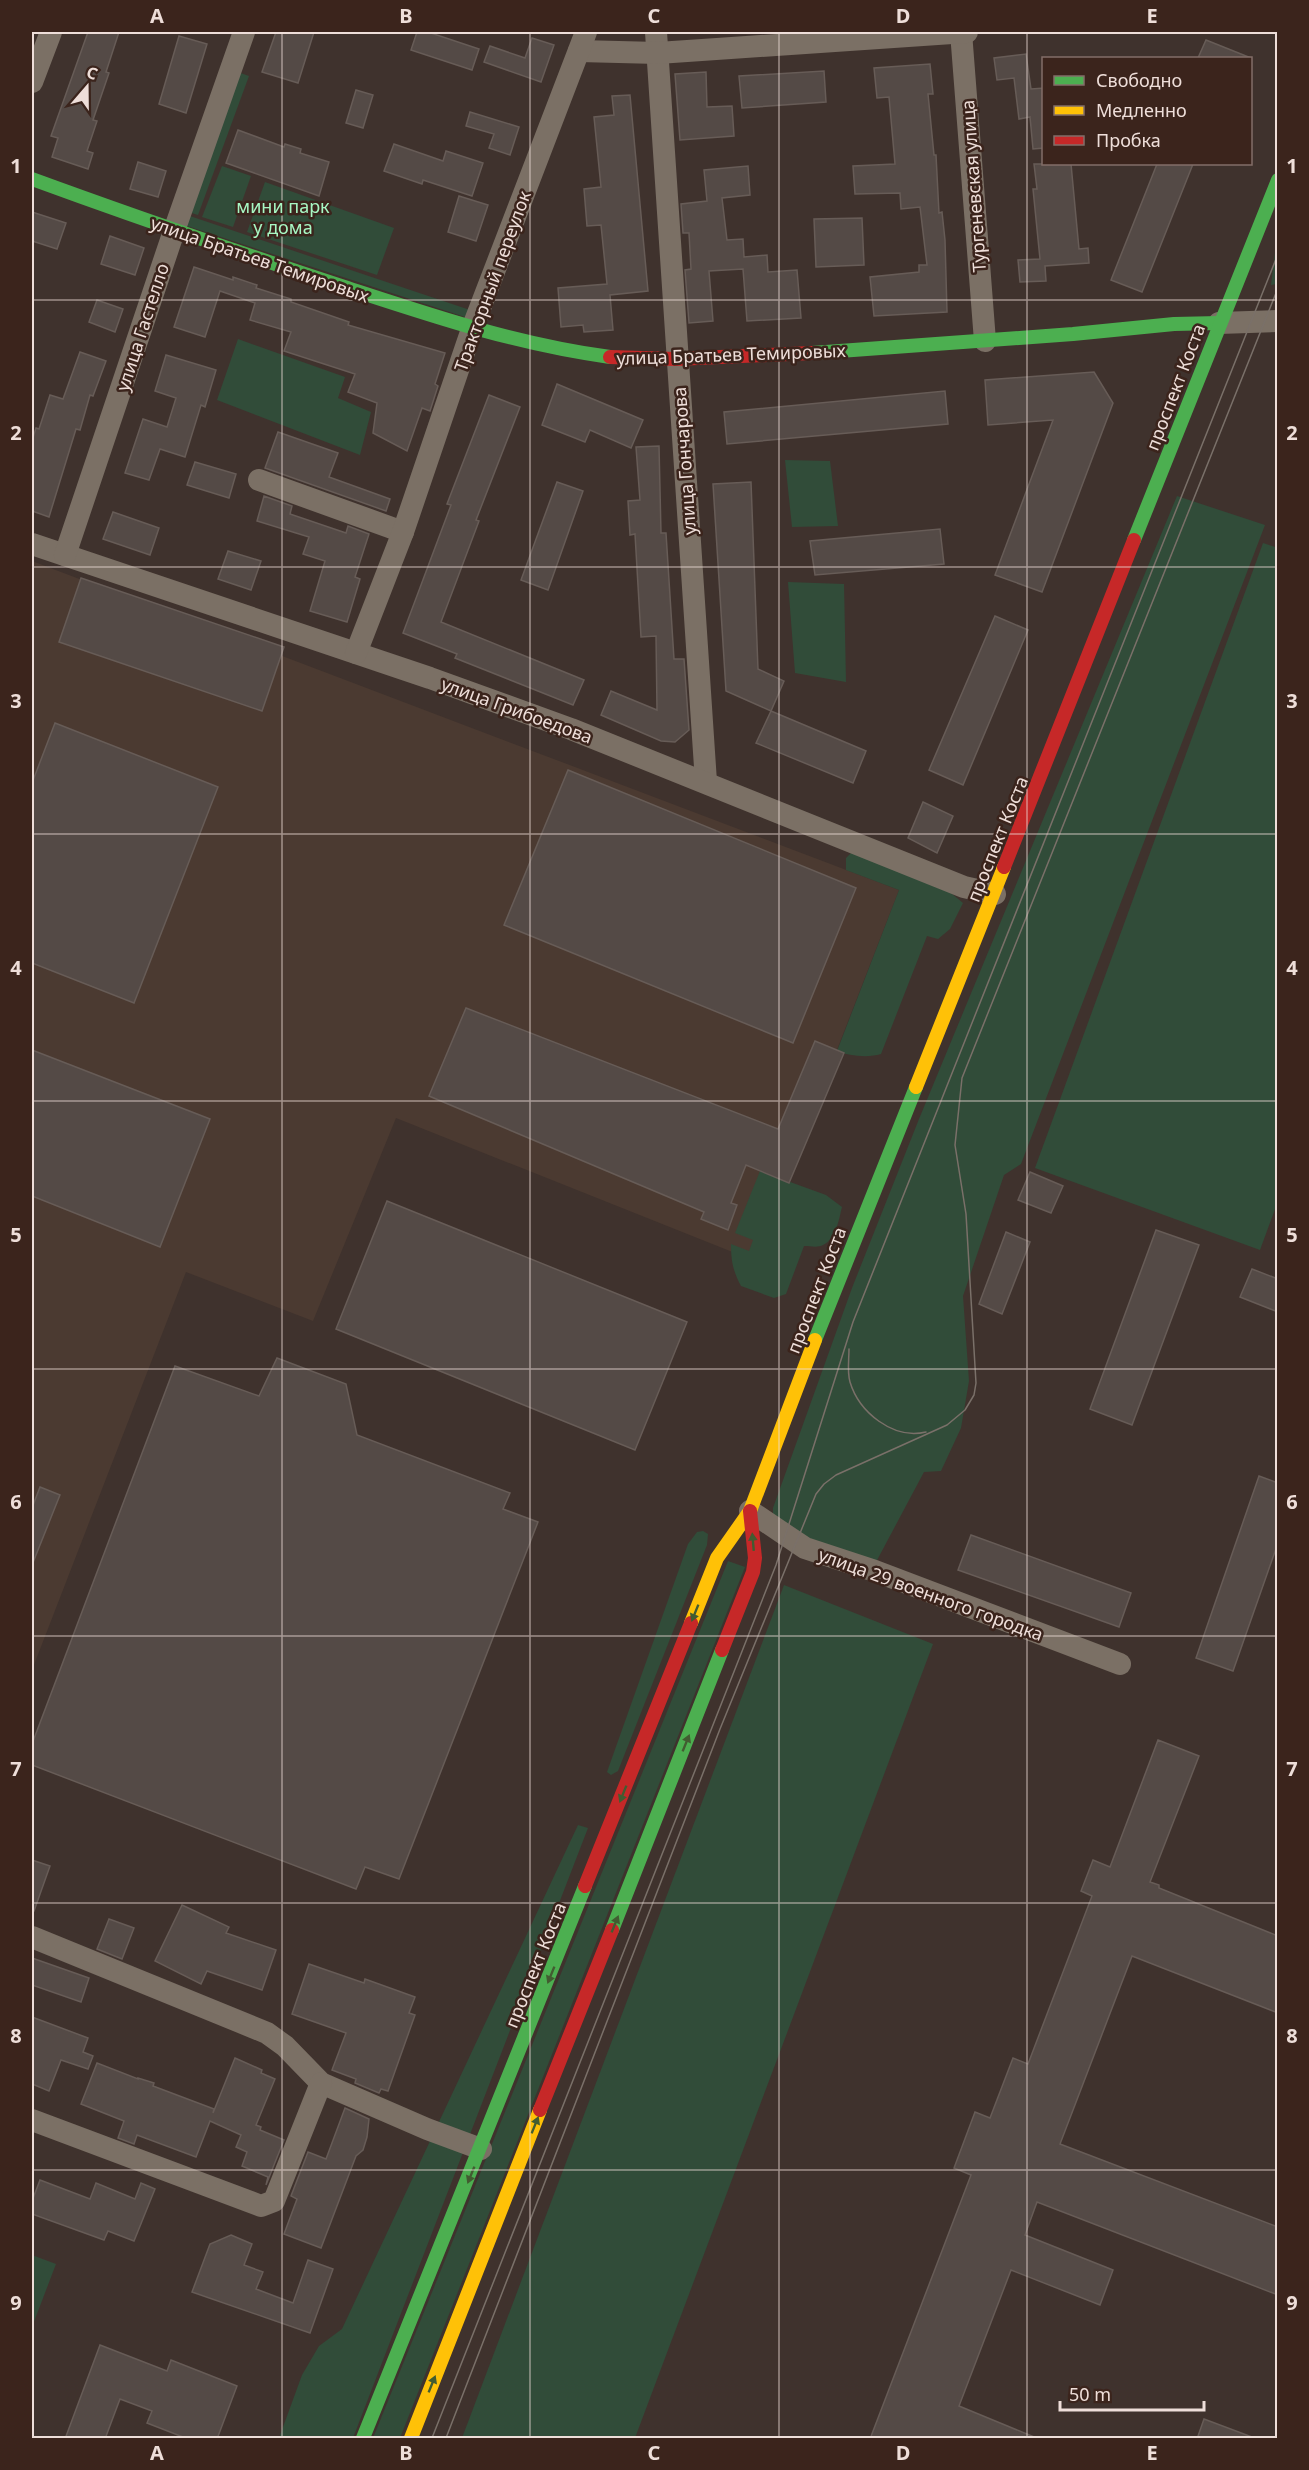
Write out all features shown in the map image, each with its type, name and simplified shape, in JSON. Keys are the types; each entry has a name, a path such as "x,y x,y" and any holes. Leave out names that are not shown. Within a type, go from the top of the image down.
{"main road":[{"name":"улица Братьев Темировых","path":"32,179 174,231 472,329 565,351 614,358 783,356 1174,324 1219,323"},
{"name":"проспект Коста","path":"363,2439 482,2149 717,1558 750,1511 820,1328 995,894 1219,323 1278,180"},
{"name":"проспект Коста","path":"411,2439 753,1572 755,1558 750,1511"}],"street":[{"path":"32,82 51,32"},
{"name":"улица Гастелло","path":"66,555 174,231 244,32"},
{"name":"Тургеневская улица","path":"961,32 985,341"},
{"path":"582,41 657,42 967,32"},
{"name":"Тракторный переулок","path":"356,653 403,532 472,329 582,41"},
{"name":"улица Гончарова","path":"657,42 676,359 686,468 706,782"},
{"name":"улица Братьев Темировых","path":"1219,323 1278,321"},
{"path":"260,480 403,532"},
{"name":"улица Грибоедова","path":"32,543 571,729 964,887 995,894"},
{"name":"улица 29 военного городка","path":"750,1511 805,1548 875,1571 1119,1664"},
{"path":"32,1937 267,2033 285,2046 321,2083 427,2129 482,2149"},
{"path":"32,2120 261,2206 274,2201 321,2083"}],"shaded area":[{"path":"32,561 899,890 755,1261 396,1118 313,1321 186,1272 32,1670"}],"green space":[{"path":"232,70 249,76 198,215 182,210"},
{"name":"мини парк у дома","path":"222,166 251,176 233,227 202,217"},
{"name":"мини парк у дома","path":"265,182 394,228 377,275 247,232"},
{"path":"181,213 470,310 468,318 178,223"},
{"path":"1277,236 1277,284 1271,285"},
{"path":"238,339 345,377 338,398 371,412 360,455 217,400"},
{"path":"785,460 830,461 838,526 792,527"},
{"path":"1177,496 1265,525 1021,1164 1004,1175 963,1296 969,1381 961,1428 941,1471 924,1472 875,1564 813,1546 773,1517 773,1508 852,1288 919,1119"},
{"path":"1263,543 1278,548 1278,1201 1260,1250 1035,1168"},
{"path":"788,582 844,584 846,682 795,673"},
{"path":"853,851 945,888 963,903 950,929 938,939 927,936 881,1054 870,1056 837,1051 899,890 846,870 846,858"},
{"path":"760,1171 826,1195 842,1207 831,1238 821,1246 804,1246 786,1294 774,1298 741,1286 734,1271 731,1256 731,1244 749,1251 753,1240 735,1233"},
{"path":"703,1531 708,1534 707,1545 618,1771 611,1775 607,1772 688,1544 697,1532"},
{"path":"728,1561 745,1567 400,2438 373,2438"},
{"path":"784,1585 933,1644 635,2438 462,2438"},
{"path":"578,1825 588,1828 353,2438 279,2438 302,2375 319,2346 342,2329"},
{"path":"32,2255 56,2264 32,2327"}],"building":[{"path":"88,32 119,32 106,72 109,73 93,120 97,121 87,151 93,153 88,169 52,157 58,138 51,136"},
{"path":"276,32 314,32 298,83 262,72"},
{"path":"417,32 428,32 479,49 472,70 411,50"},
{"path":"179,36 207,44 186,113 159,104"},
{"path":"532,38 554,45 541,82 484,62 490,46 525,58"},
{"path":"1206,40 1248,57 1198,57"},
{"path":"1026,54 1031,89 1042,88 1042,148 1033,149 1030,117 1019,119 1014,78 997,80 994,58"},
{"path":"930,64 933,94 928,94 934,155 936,155 939,213 942,212 945,240 947,312 874,316 870,277 919,272 919,265 927,265 920,207 901,209 900,193 855,194 853,166 895,164 889,97 877,98 874,68"},
{"path":"824,71 826,102 742,108 739,76"},
{"path":"706,72 707,107 732,106 734,136 680,140 675,74"},
{"path":"356,90 373,95 363,128 346,123"},
{"path":"630,95 648,291 610,295 613,330 584,332 583,325 561,327 558,288 607,284 601,225 587,226 584,189 601,187 594,117 614,115 612,96"},
{"path":"470,112 519,127 510,155 489,148 494,134 466,126"},
{"path":"238,130 284,147 285,144 301,149 300,153 329,162 319,196 226,163"},
{"path":"394,144 443,161 446,151 483,163 472,196 423,180 422,184 384,171"},
{"path":"138,162 166,171 158,197 130,189"},
{"path":"1034,164 1071,165 1079,249 1088,248 1089,263 1045,266 1046,281 1020,282 1018,260 1040,259 1033,189 1037,189"},
{"path":"1157,165 1193,165 1142,292 1111,280"},
{"path":"748,166 750,195 722,198 727,240 743,239 744,257 767,255 768,272 797,270 801,318 747,321 743,269 709,271 713,321 689,323 685,270 691,269 689,233 683,233 681,204 707,201 704,170"},
{"path":"459,196 488,205 476,241 448,232"},
{"path":"32,212 66,223 57,249 32,241"},
{"path":"862,218 864,265 816,267 814,219"},
{"path":"110,236 144,248 135,275 101,264"},
{"path":"194,267 257,285 256,288 349,322 348,325 445,353 435,384 438,386 430,411 422,408 407,451 373,433 377,403 348,392 355,374 284,351 291,332 250,320 255,303 220,291 205,337 174,327"},
{"path":"97,300 123,309 115,332 89,322"},
{"path":"80,352 106,361 93,396 90,395 80,430 76,429 49,517 32,511 32,441 36,428 39,429 50,395 63,399"},
{"path":"166,355 216,370 205,407 201,405 185,457 160,449 149,480 125,473 143,419 167,427 176,398 155,391"},
{"path":"1094,372 1113,403 1042,592 995,575 1053,420 988,425 985,380"},
{"path":"557,384 643,420 631,448 590,430 585,442 542,425"},
{"path":"945,391 948,424 727,444 724,412"},
{"path":"489,395 520,407 476,520 479,521 441,622 584,680 573,705 455,658 457,654 403,633 451,505 447,504"},
{"path":"278,432 338,453 329,477 390,499 386,511 265,468"},
{"path":"659,446 661,533 666,533 674,659 684,659 689,730 675,742 661,741 601,715 611,691 657,710 656,636 641,637 635,534 630,535 628,501 640,500 636,447"},
{"path":"195,462 236,474 229,498 187,485"},
{"path":"557,482 583,491 548,590 521,580"},
{"path":"751,482 758,669 784,681 771,711 726,691 713,484"},
{"path":"264,496 292,506 290,514 346,533 348,526 369,534 355,577 360,579 347,622 310,611 325,561 303,554 309,537 257,521"},
{"path":"113,512 159,528 150,555 103,539"},
{"path":"940,529 944,564 815,575 810,541"},
{"path":"228,551 261,561 251,590 218,579"},
{"path":"81,578 284,647 262,711 59,642"},
{"path":"995,616 1028,630 963,785 929,770"},
{"path":"771,711 866,751 853,783 756,743"},
{"path":"55,723 218,787 134,1003 32,963 32,783"},
{"path":"568,770 856,888 793,1043 504,925"},
{"path":"923,802 953,816 937,853 908,838"},
{"path":"466,1008 778,1129 815,1041 844,1053 789,1183 746,1165 731,1203 737,1205 728,1230 701,1219 704,1212 429,1096"},
{"path":"32,1050 210,1119 160,1247 32,1196"},
{"path":"1030,1172 1063,1186 1051,1213 1018,1200"},
{"path":"387,1201 687,1322 635,1450 336,1329"},
{"path":"1156,1230 1199,1245 1132,1425 1090,1409"},
{"path":"1006,1232 1030,1242 1002,1314 979,1304"},
{"path":"1252,1269 1278,1279 1278,1312 1240,1297"},
{"path":"277,1358 346,1384 357,1435 510,1493 503,1509 538,1522 399,1879 365,1867 356,1889 32,1765 32,1744 175,1366 259,1396"},
{"path":"1259,1476 1278,1483 1278,1543 1233,1671 1196,1658"},
{"path":"40,1487 60,1495 32,1565 32,1508"},
{"path":"971,1535 1131,1593 1119,1627 958,1570"},
{"path":"1158,1740 1199,1756 1150,1882 1159,1885 1159,1888 1278,1936 1278,2013 1132,1956 1060,2144 1278,2227 1278,2295 1037,2202 1025,2235 1113,2270 1100,2305 1011,2270 959,2406 1039,2439 870,2439 971,2175 954,2168 975,2112 990,2118 1013,2058 1028,2064 1092,1896 1081,1891 1093,1860 1110,1867"},
{"path":"32,1860 50,1866 34,1911 32,1911"},
{"path":"182,1905 229,1927 226,1933 276,1950 262,1990 207,1971 201,1984 155,1961"},
{"path":"109,1919 134,1928 122,1959 97,1949"},
{"path":"32,1958 89,1978 81,2002 32,1985"},
{"path":"309,1964 364,1983 365,1979 415,1997 409,2013 415,2015 388,2091 381,2089 379,2093 355,2083 356,2079 332,2070 346,2033 292,2014"},
{"path":"32,2017 88,2038 83,2052 93,2056 88,2069 61,2060 49,2091 32,2084"},
{"path":"235,2058 262,2070 261,2073 275,2079 256,2125 261,2127 260,2130 284,2140 266,2185 268,2177 242,2166 247,2152 236,2147 241,2135 210,2121 196,2157 137,2135 134,2144 118,2138 124,2121 81,2104 97,2063 154,2083 153,2086 214,2109 213,2113"},
{"path":"345,2108 369,2119 367,2137 363,2150 356,2156 321,2248 284,2234 297,2199 291,2196 308,2152 326,2159"},
{"path":"40,2180 90,2199 96,2183 135,2199 141,2183 155,2189 134,2241 108,2231 104,2240 32,2214 32,2201"},
{"path":"231,2235 252,2244 244,2265 263,2272 256,2289 293,2303 308,2260 333,2269 310,2333 192,2292 210,2244"},
{"path":"100,2345 167,2371 171,2360 237,2386 217,2439 188,2439 147,2423 152,2411 120,2399 105,2439 65,2439"},
{"path":"1204,2419 1252,2437 1252,2439 1197,2439"}],"tram line":[{"path":"432,2438 776,1565 853,1322 1278,254"},
{"path":"446,2438 720,1729 816,1494 836,1475 947,1425 965,1410 974,1395 976,1383 966,1214 955,1145 962,1078 1278,288"},
{"path":"849,1349 850,1382 854,1393 869,1413 890,1428 901,1432 926,1432"}],"traffic: fast":[{"path":"32,179 439,318 540,344 610,357"},
{"path":"1134,540 1278,180"},
{"path":"812,353 1073,334 1174,324 1219,323"},
{"path":"815,1340 916,1087"},
{"path":"612,1930 722,1650"},
{"path":"363,2438 585,1886"}],"traffic: slow":[{"path":"916,1087 1004,867"},
{"path":"691,1623 717,1558 750,1511 815,1340"},
{"path":"411,2438 540,2110"}],"traffic: jam":[{"path":"610,357 676,359 812,353"},
{"path":"1004,867 1134,540"},
{"path":"722,1650 753,1572 755,1558 750,1511"},
{"path":"585,1886 691,1623"},
{"path":"540,2110 612,1930"}]}
